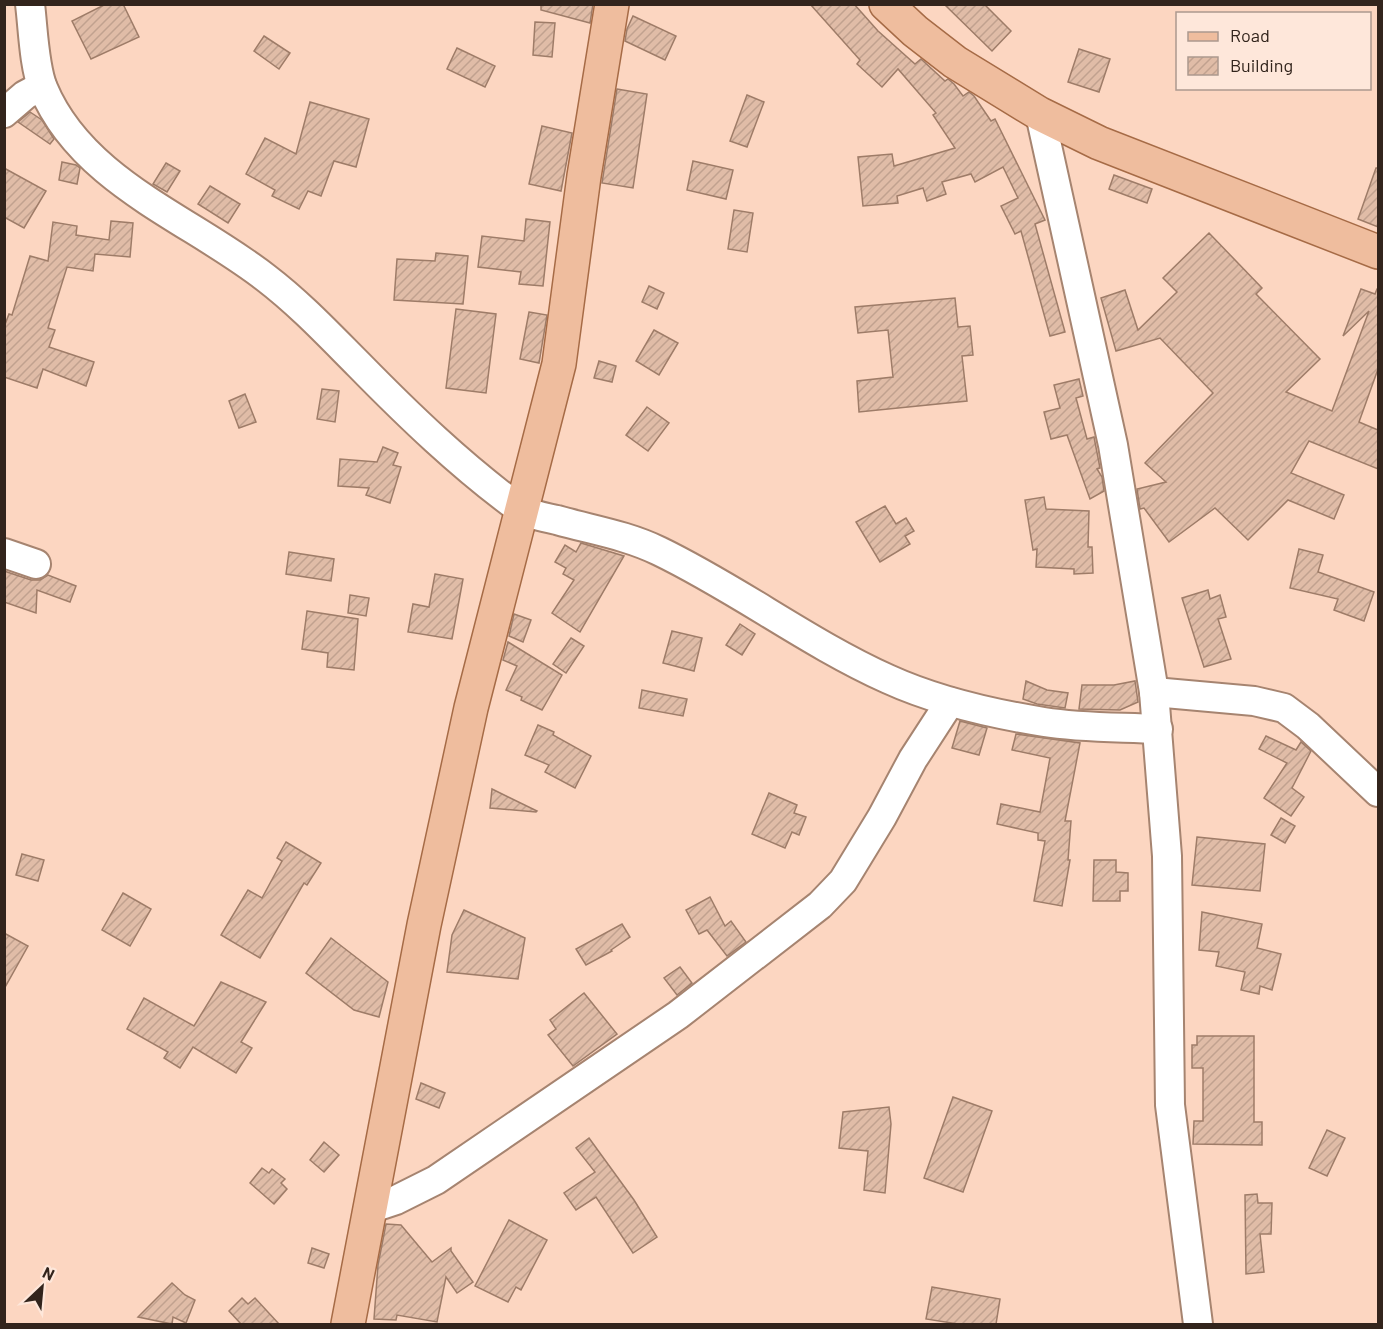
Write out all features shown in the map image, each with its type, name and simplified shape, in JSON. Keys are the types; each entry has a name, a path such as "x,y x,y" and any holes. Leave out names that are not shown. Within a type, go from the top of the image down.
{"main road":[{"path":"348,1324 372,1208 424,925 471,708 559,364 584,176 612,4"},
{"path":"886,4 921,18 955,62 1040,114 1099,143 1378,252"}],"street":[{"path":"30,4 42,86 68,133 105,170 183,224 229,250 269,279 308,314 463,466 522,511 621,536 658,551 766,611 830,650 890,680 950,702 1046,723 1158,729"},
{"path":"4,113 42,86"},
{"path":"1040,114 1113,445 1154,692 1167,856 1170,1105 1198,1324"},
{"path":"4,553 36,564"},
{"path":"1154,692 1254,701 1284,708 1308,726 1378,792"},
{"path":"372,1208 396,1200 436,1180 678,1015 820,905 843,881 882,817 913,759 950,702"}],"building":[{"path":"106,4 123,4 139,37 91,59 72,21"},
{"path":"541,4 593,4 590,23 541,10"},
{"path":"810,4 854,4 878,31 915,64 921,59 945,81 948,79 954,84 963,96 969,92 991,121 995,119 1045,220 1035,224 1065,332 1050,336 1021,231 1015,234 1001,206 1018,198 1003,167 975,182 971,174 942,182 946,194 927,201 923,188 897,196 898,203 863,206 858,157 892,154 894,166 955,148 933,115 936,113 898,69 882,87 857,64 860,60"},
{"path":"944,4 984,4 1011,31 992,51"},
{"path":"633,16 676,36 665,60 625,41"},
{"path":"535,22 555,23 552,57 533,55"},
{"path":"264,36 290,53 279,69 254,51"},
{"path":"457,48 495,66 485,87 447,69"},
{"path":"1079,49 1110,59 1099,92 1068,82"},
{"path":"617,89 647,94 633,188 602,183"},
{"path":"747,95 764,102 747,147 730,141"},
{"path":"310,102 369,119 356,167 334,161 321,196 308,191 299,209 272,196 275,190 246,174 265,138 296,154"},
{"path":"30,112 42,120 54,139 50,144 18,122"},
{"path":"542,126 572,133 561,191 529,184"},
{"path":"693,161 733,170 726,199 687,190"},
{"path":"62,162 80,168 77,184 59,180"},
{"path":"166,163 180,171 167,192 153,184"},
{"path":"4,168 46,191 24,228 4,217"},
{"path":"1376,168 1378,168 1378,227 1358,219"},
{"path":"1114,175 1152,189 1147,203 1109,189"},
{"path":"210,186 240,204 228,223 198,204"},
{"path":"734,210 753,213 747,252 728,249"},
{"path":"526,219 550,222 543,286 519,284 521,272 478,267 482,236 524,241"},
{"path":"111,221 133,223 130,257 95,254 93,271 67,267 48,328 55,330 49,347 94,362 86,386 43,369 37,388 4,377 4,327 9,314 12,315 30,256 48,261 53,222 77,226 76,235 109,240"},
{"path":"1209,233 1262,288 1256,294 1320,359 1286,392 1332,411 1369,311 1343,336 1361,289 1375,294 1378,289 1378,369 1359,422 1378,430 1378,469 1309,441 1291,473 1344,495 1334,519 1288,500 1248,540 1215,508 1169,542 1144,508 1140,509 1137,489 1166,482 1145,463 1213,393 1160,338 1116,351 1101,298 1125,290 1138,330 1177,292 1163,278"},
{"path":"436,253 468,256 463,304 394,300 397,259 435,261"},
{"path":"649,286 664,293 657,309 642,302"},
{"path":"955,298 958,327 970,326 973,355 962,356 967,401 859,412 857,381 893,377 888,330 858,333 855,307"},
{"path":"456,309 496,314 486,393 446,388"},
{"path":"529,312 547,315 539,363 520,359"},
{"path":"654,330 678,343 659,375 636,361"},
{"path":"599,361 616,366 612,382 594,378"},
{"path":"1079,379 1083,396 1076,398 1087,439 1094,437 1100,468 1097,469 1102,477 1104,491 1090,499 1067,435 1051,439 1044,412 1060,408 1054,385"},
{"path":"322,389 339,391 335,422 317,419"},
{"path":"245,394 256,422 239,428 229,401"},
{"path":"647,407 669,423 648,451 626,435"},
{"path":"383,447 398,453 393,465 401,467 390,503 366,495 369,488 338,486 340,459 377,462"},
{"path":"1044,497 1046,509 1089,511 1088,547 1092,547 1093,573 1074,574 1074,569 1036,567 1037,549 1033,550 1025,500"},
{"path":"885,506 896,524 906,518 914,531 905,536 910,544 880,562 856,522"},
{"path":"581,543 624,556 580,632 552,613 574,580 563,574 566,568 555,562 565,545 576,552"},
{"path":"1299,549 1323,555 1318,572 1374,592 1364,621 1334,610 1338,599 1290,588"},
{"path":"289,552 334,559 331,581 286,574"},
{"path":"4,571 31,580 40,580 48,575 76,586 70,602 37,590 36,613 4,602"},
{"path":"435,574 463,579 452,639 408,632 413,604 429,607"},
{"path":"1208,590 1210,599 1220,595 1226,617 1218,619 1231,659 1204,667 1182,598"},
{"path":"350,595 369,598 366,616 348,613"},
{"path":"307,611 358,619 354,670 327,667 328,653 302,649"},
{"path":"514,614 531,620 523,642 509,636"},
{"path":"740,624 755,634 742,655 726,645"},
{"path":"672,631 702,638 694,671 663,663"},
{"path":"571,638 584,646 566,673 553,664"},
{"path":"508,642 562,675 542,710 506,690 517,666 503,660"},
{"path":"1026,681 1047,690 1068,693 1065,708 1037,704 1023,699"},
{"path":"1135,681 1138,702 1120,710 1079,709 1082,685 1114,685"},
{"path":"642,690 687,699 683,716 639,708"},
{"path":"960,721 987,728 979,755 952,748"},
{"path":"538,725 554,732 553,735 591,756 575,788 545,772 549,765 525,755"},
{"path":"1016,734 1080,743 1065,821 1071,821 1068,860 1070,860 1062,906 1034,901 1045,841 1038,840 1038,833 997,824 1001,804 1040,812 1050,758 1012,750"},
{"path":"1266,736 1296,750 1301,742 1311,751 1292,788 1304,797 1291,816 1264,798 1287,763 1259,749"},
{"path":"492,789 537,811 490,808"},
{"path":"769,793 797,805 794,813 806,817 799,835 792,832 785,848 752,834"},
{"path":"1281,818 1295,826 1285,843 1271,835"},
{"path":"1197,837 1265,844 1260,891 1192,885"},
{"path":"286,842 321,863 307,885 304,883 260,958 221,935 248,890 262,898 282,861 277,858"},
{"path":"22,854 44,860 38,881 16,875"},
{"path":"1094,860 1116,860 1116,872 1128,873 1128,891 1120,891 1120,901 1093,901"},
{"path":"123,893 151,909 130,946 102,930"},
{"path":"710,897 725,926 731,921 746,942 727,956 707,930 699,934 686,910"},
{"path":"464,910 525,938 518,979 447,972 452,935"},
{"path":"1202,912 1262,924 1257,948 1281,954 1272,990 1260,986 1259,994 1241,990 1245,972 1216,966 1219,952 1199,950"},
{"path":"622,924 630,937 612,951 586,965 576,949"},
{"path":"4,933 28,946 4,989"},
{"path":"331,938 388,982 379,1017 354,1010 306,973"},
{"path":"680,967 692,983 677,995 664,978"},
{"path":"221,982 266,1002 241,1042 252,1048 236,1073 193,1047 180,1068 164,1058 168,1052 127,1029 144,998 194,1026"},
{"path":"584,993 617,1034 573,1066 548,1035 556,1029 550,1020"},
{"path":"1197,1036 1254,1036 1254,1122 1262,1122 1262,1145 1193,1144 1194,1121 1203,1121 1203,1068 1192,1068 1192,1045 1197,1045"},
{"path":"421,1083 445,1093 439,1108 416,1099"},
{"path":"953,1097 992,1111 963,1192 924,1178"},
{"path":"889,1107 891,1124 885,1193 864,1190 868,1151 839,1148 843,1112"},
{"path":"1327,1130 1345,1138 1327,1176 1309,1168"},
{"path":"589,1138 634,1200 657,1237 633,1253 596,1197 576,1210 564,1193 595,1172 576,1148"},
{"path":"324,1142 339,1155 324,1172 310,1160"},
{"path":"262,1168 269,1173 272,1169 285,1179 281,1183 287,1189 274,1204 250,1183"},
{"path":"1257,1194 1258,1203 1272,1203 1271,1234 1260,1234 1264,1272 1246,1274 1245,1195"},
{"path":"509,1220 547,1240 521,1290 516,1287 508,1302 475,1286"},
{"path":"386,1224 401,1225 432,1262 451,1248 473,1282 457,1293 446,1277 437,1322 397,1315 396,1320 374,1319 378,1265"},
{"path":"312,1248 329,1254 324,1268 308,1263"},
{"path":"172,1283 185,1295 195,1300 186,1323 173,1317 172,1324 138,1317"},
{"path":"932,1287 1000,1299 996,1324 958,1324 926,1319"},
{"path":"242,1298 248,1304 255,1298 279,1324 241,1324 229,1311"}]}
